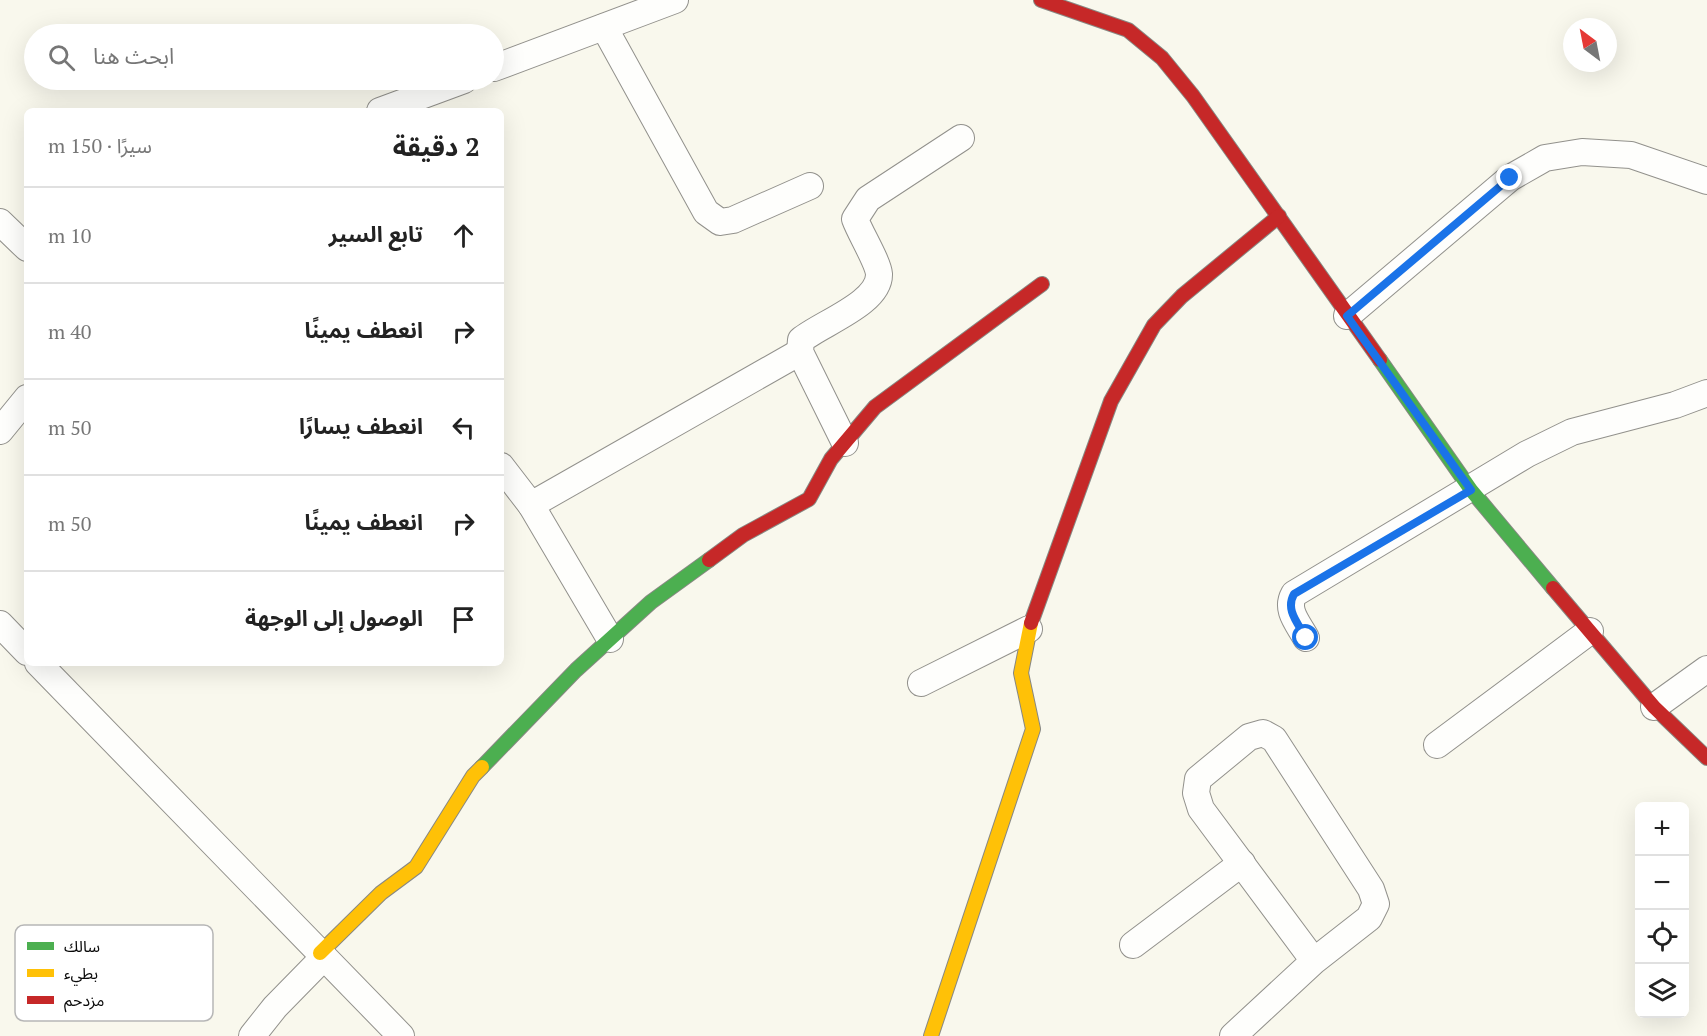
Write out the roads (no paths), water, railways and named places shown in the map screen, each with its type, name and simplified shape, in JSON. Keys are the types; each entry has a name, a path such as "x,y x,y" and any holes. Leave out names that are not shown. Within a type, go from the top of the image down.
{"street":[{"path":"504,64 675,0"},
{"path":"1041,0 1128,30 1162,58 1193,96 1279,216 1471,490 1654,707 1707,758"},
{"path":"604,27 706,212 720,222 733,220 810,186"},
{"path":"388,108 437,90"},
{"path":"845,443 800,352 801,340 866,300 877,287 879,272 855,219 868,199 961,138"},
{"path":"1347,316 1510,178 1545,158 1582,152 1631,155 1707,180"},
{"path":"931,1036 1033,729 1033,714 1022,686 1021,675 1029,629 1111,401 1154,326 1182,296 1279,216"},
{"path":"0,222 24,245"},
{"path":"252,1036 275,1007 381,893 416,867 473,776 610,639 651,602 743,535 809,498 831,459 875,407 1042,284"},
{"path":"531,505 800,352"},
{"path":"1306,638 1290,610 1289,605 1294,594 1471,490 1527,454 1572,432 1675,405 1707,393"},
{"path":"0,431 24,403"},
{"path":"504,470 531,505 610,639"},
{"path":"0,624 24,649"},
{"path":"921,683 1029,629"},
{"path":"1437,745 1590,631"},
{"path":"41,666 400,1036"},
{"path":"1654,707 1707,669"},
{"path":"1233,1036 1314,962 1369,918 1376,904 1371,890 1274,739 1263,733 1249,738 1198,779 1196,793 1201,808 1314,962"},
{"path":"1133,945 1242,863"}]}
